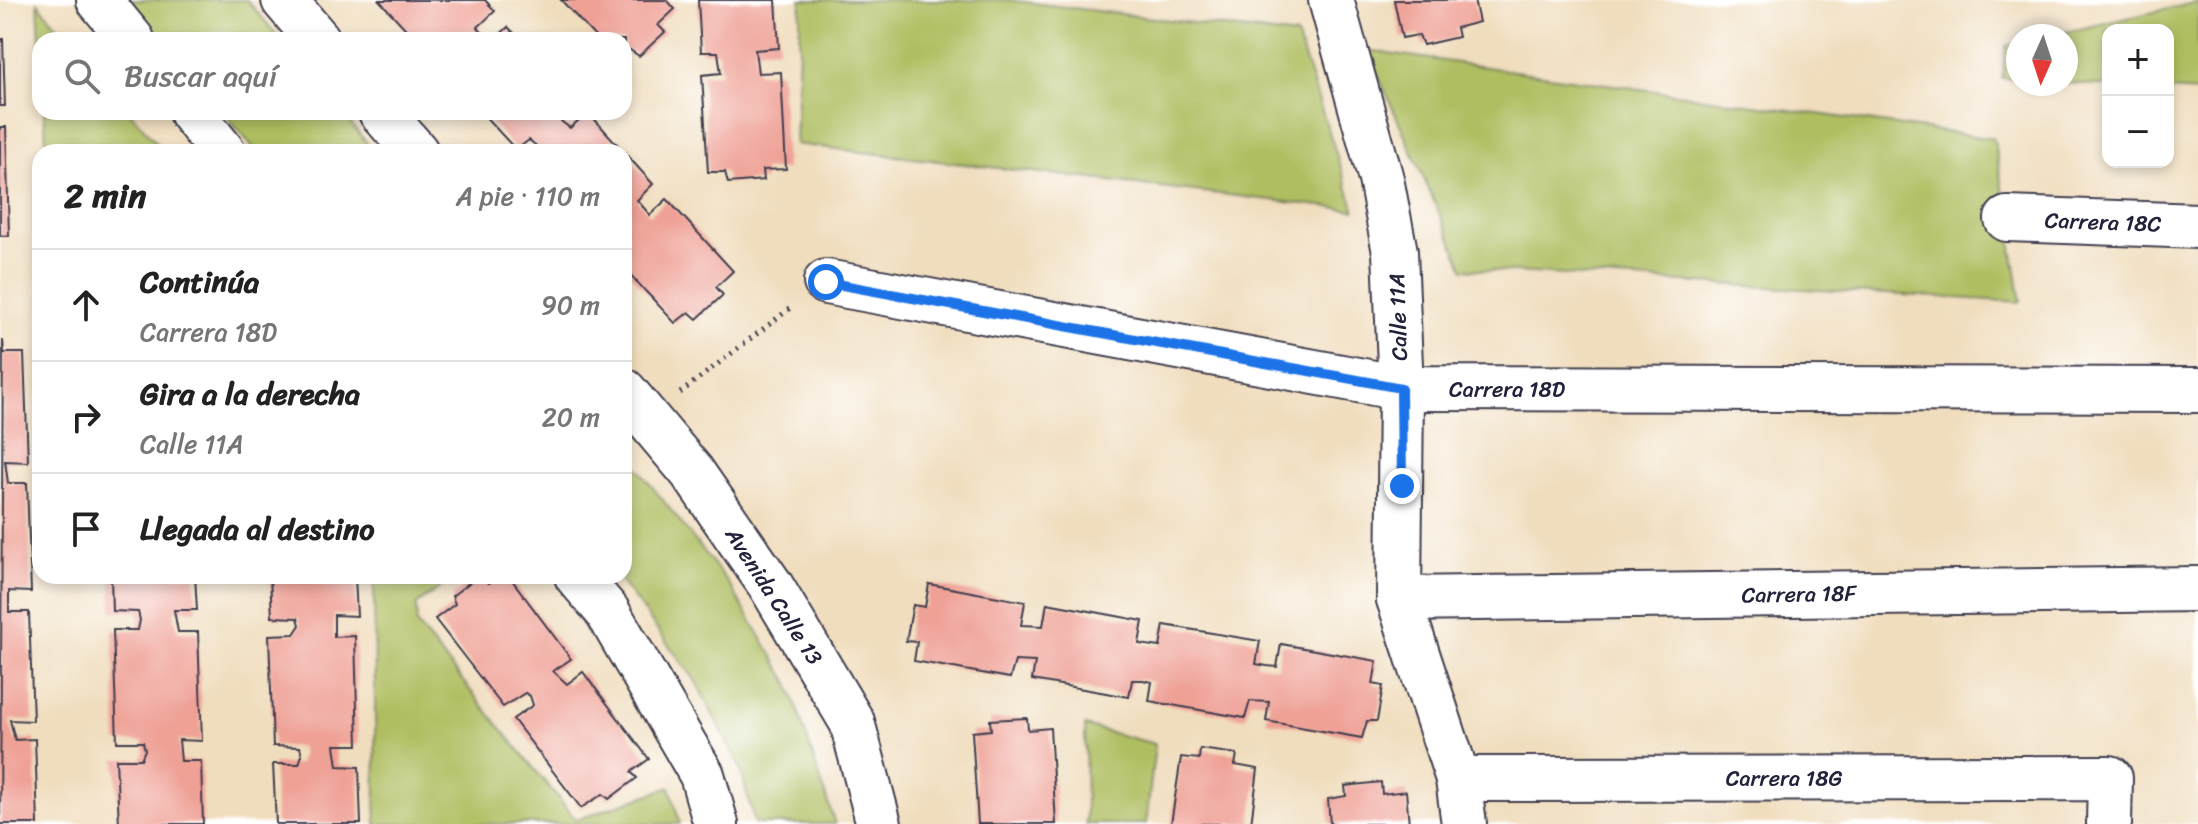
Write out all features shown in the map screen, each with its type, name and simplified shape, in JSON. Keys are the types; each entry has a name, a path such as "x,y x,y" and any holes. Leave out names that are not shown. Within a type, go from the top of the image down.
{"street":[{"path":"99,0 125,32"},
{"path":"284,0 311,32"},
{"name":"Calle 11A","path":"1331,0 1381,179 1395,252 1401,388 1399,599 1458,779 1464,824"},
{"path":"197,120 217,144"},
{"path":"388,120 409,144"},
{"name":"Carrera 18C","path":"2007,219 2198,226"},
{"name":"Carrera 18D","path":"826,282 1401,388 2198,390"},
{"name":"Avenida Calle 13","path":"636,404 692,472 771,586 852,722 879,824"},
{"path":"584,584 607,611 702,775 716,824"},
{"name":"Carrera 18F","path":"1399,599 2198,589"},
{"name":"Carrera 18G","path":"1458,779 2110,778 2109,824"}],"path":[{"path":"636,404 826,282"}],"green space":[{"path":"128,0 247,0 274,32 155,32"},
{"path":"801,0 1009,0 1297,36 1355,210 795,144"},
{"path":"2198,2 2198,92 2174,90 2174,24 2102,24 2102,86 2078,84 2078,29"},
{"path":"38,3 62,32 39,32"},
{"path":"2006,46 2006,78 2002,78"},
{"path":"1367,50 1994,139 2021,302 1464,269"},
{"path":"45,120 137,120 157,144 46,144"},
{"path":"230,120 348,120 368,144 250,144"},
{"path":"632,461 727,581 789,683 835,824 755,824 740,767 695,680 623,584 632,584"},
{"path":"374,584 445,584 416,605 417,625 576,820 670,787 680,824 376,824"},
{"path":"1085,726 1155,744 1146,824 1086,824"}],"building":[{"path":"379,0 485,0 495,11 478,27 482,32 409,32"},
{"path":"561,0 667,0 675,9 658,25 665,32 639,56 632,51 632,32 591,32"},
{"path":"698,0 776,0 779,48 755,50 758,73 781,72 786,169 763,170 764,180 728,183 725,172 708,172 702,75 721,73 718,52 701,52"},
{"path":"1394,0 1474,0 1479,22 1456,28 1458,37 1423,45 1419,35 1402,38"},
{"path":"0,39 3,39 5,106 0,106"},
{"path":"488,120 561,120 570,128 579,120 595,120 617,144 534,144 529,140 524,144 510,144"},
{"path":"0,127 6,127 9,236 0,236"},
{"path":"632,161 653,184 637,200 650,215 667,199 733,271 716,287 723,295 697,319 689,312 675,323 632,277"},
{"path":"3,340 4,353 24,353 28,462 5,461 8,483 27,483 31,592 9,591 9,612 29,612 33,721 10,720 15,740 35,739 38,824 0,824"},
{"path":"111,584 195,584 197,610 174,610 178,632 198,632 202,741 179,740 181,761 201,761 203,824 119,824 116,759 141,759 145,750 143,742 117,742 113,630 138,630 140,620 138,612 112,611"},
{"path":"270,584 355,584 357,616 334,615 334,637 355,636 358,745 335,745 338,766 359,767 361,824 276,824 273,764 299,764 302,755 300,747 273,746 269,635 294,634 300,625 298,618 272,617"},
{"path":"468,584 515,584 571,659 553,671 567,684 583,672 649,759 631,772 637,778 609,799 603,794 581,808 513,719 533,705 530,696 525,693 503,707 435,619 455,604 452,596"},
{"path":"929,584 1025,602 1021,625 1043,626 1047,603 1143,621 1139,644 1160,647 1164,625 1260,641 1256,664 1267,666 1277,667 1281,644 1377,661 1373,684 1383,686 1377,721 1367,721 1362,738 1266,721 1269,702 1250,701 1245,718 1149,701 1152,682 1143,680 1132,680 1129,697 1032,680 1035,662 1015,661 1010,678 914,661 917,642 906,641 913,605 925,607"},
{"path":"1027,718 1028,730 1050,728 1056,824 978,824 972,732 991,730 990,720"},
{"path":"1200,749 1237,754 1235,765 1258,769 1251,824 1171,824 1181,757 1199,759"},
{"path":"1381,782 1382,794 1406,791 1409,824 1330,824 1328,799 1346,796 1345,786"}],"route":[{"path":"826,282 1401,388 1402,486"}]}
